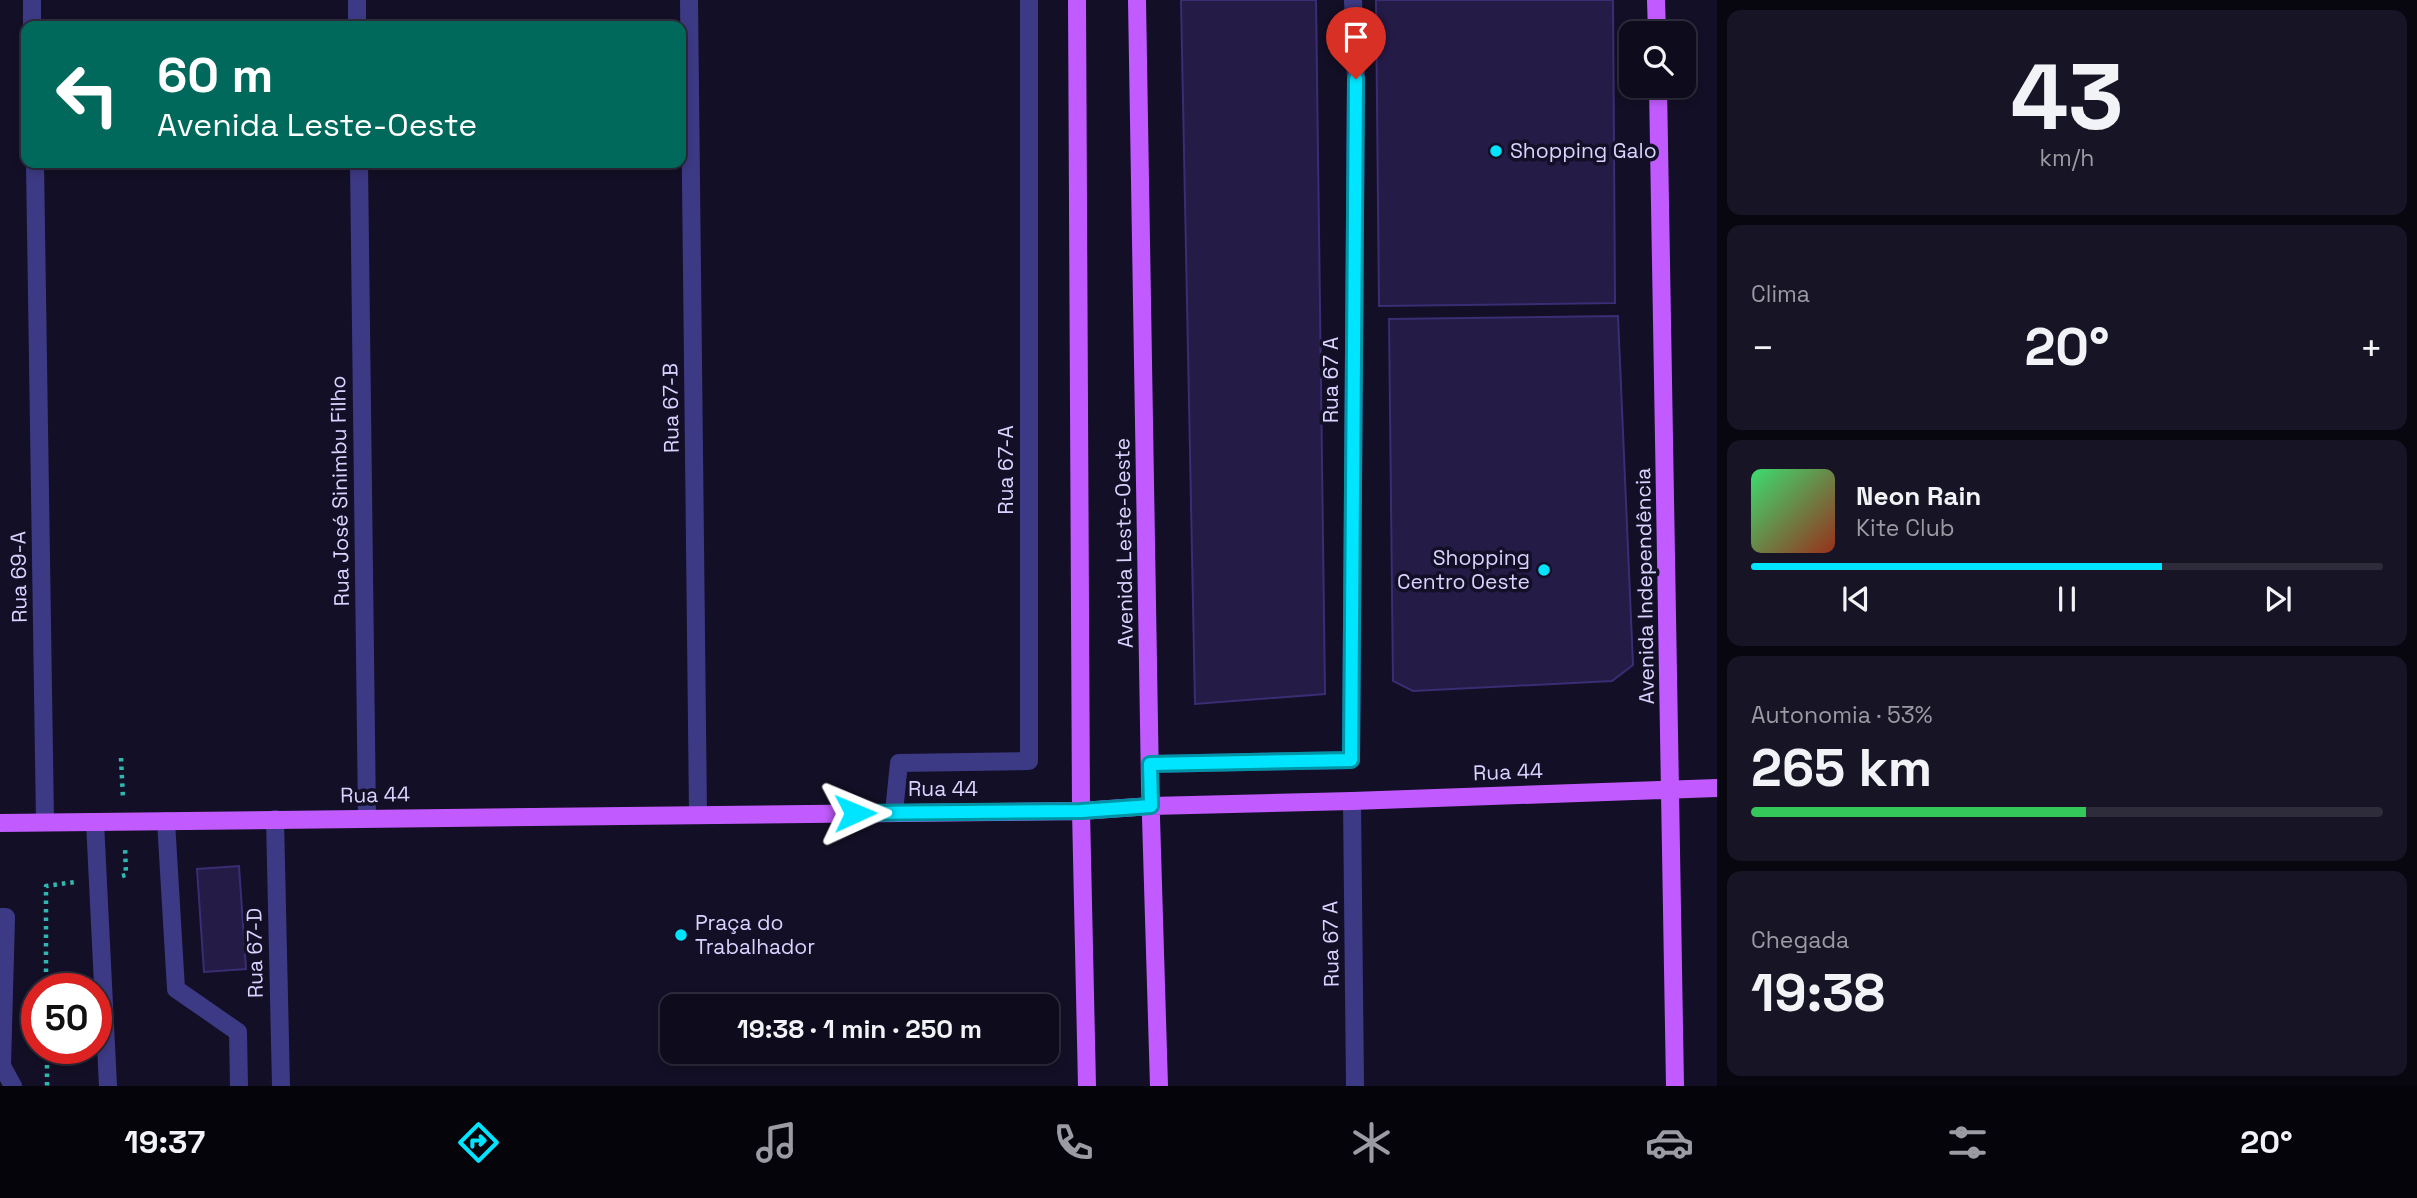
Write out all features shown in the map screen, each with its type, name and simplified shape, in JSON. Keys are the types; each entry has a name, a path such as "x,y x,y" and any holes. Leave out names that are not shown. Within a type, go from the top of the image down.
{"main road":[{"name":"Avenida Leste-Oeste","path":"1077,0 1081,811 1087,1086"},
{"name":"Avenida Leste-Oeste","path":"1137,0 1150,764 1159,1086"},
{"path":"1656,0 1657,21"},
{"name":"Avenida Independência","path":"1658,98 1675,1086"},
{"name":"Rua 44","path":"0,823 1081,811 1151,806 1717,788"}],"street":[{"path":"32,0 32,21"},
{"path":"357,0 357,21"},
{"name":"Rua 67-B","path":"689,0 698,815"},
{"name":"Rua 67-A","path":"894,812 899,763 1029,761 1029,0"},
{"name":"Rua 67 A","path":"1150,764 1351,760 1356,79 1353,0"},
{"name":"Rua 69-A","path":"35,168 45,822"},
{"name":"Rua José Sinimbu Filho","path":"359,168 367,818"},
{"name":"Rua 67 A","path":"1352,801 1355,1086"},
{"name":"Rua 67-D","path":"275,819 281,1086"},
{"path":"166,821 176,989 238,1032 239,1086"},
{"path":"95,822 108,1086"},
{"path":"0,917 6,917 1,1066 13,1086"}],"path":[{"path":"47,1064 47,1086"}],"building":[{"path":"1181,0 1316,0 1325,694 1195,704"},
{"name":"Shopping Galo","path":"1376,0 1613,0 1615,303 1379,306"},
{"path":"1618,316 1633,665 1612,681 1413,691 1393,681 1389,319"},
{"path":"239,866 246,969 204,972 197,869"}],"place":[{"name":"Shopping Galo","path":"1496,151"},
{"name":"Shopping Centro Oeste","path":"1544,570"},
{"name":"Praça do Trabalhador","path":"681,935"}],"route":[{"path":"855,813 1081,811 1151,806 1150,764 1351,760 1356,79"}]}
